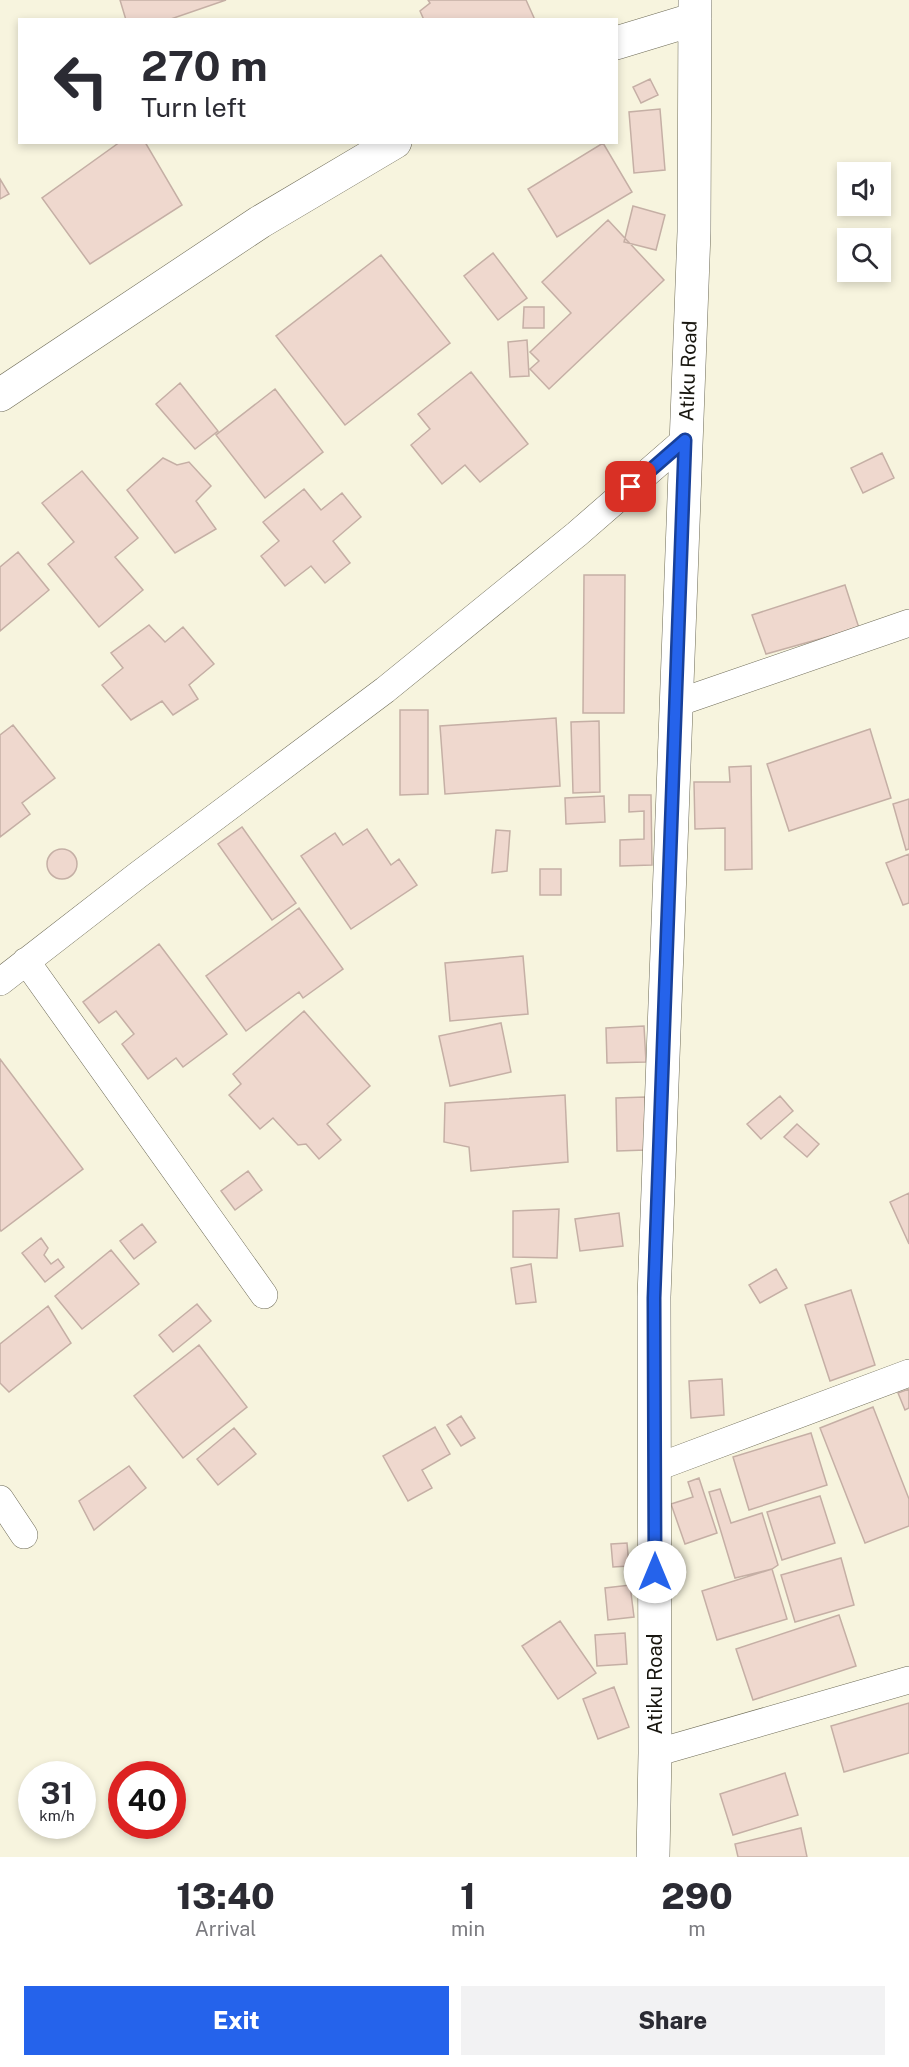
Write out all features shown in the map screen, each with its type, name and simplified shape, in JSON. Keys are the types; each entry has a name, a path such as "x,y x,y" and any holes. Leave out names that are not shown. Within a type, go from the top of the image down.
{"street":[{"path":"618,42 695,9"},
{"name":"Atiku Road","path":"653,1857 655,1753 654,1298 694,232 695,9"},
{"path":"0,395 260,222 392,144"},
{"path":"0,982 385,690 577,534 685,440"},
{"path":"677,703 909,623"},
{"path":"26,962 264,1295"},
{"path":"655,1468 909,1373"},
{"path":"0,1499 24,1535"},
{"path":"655,1753 909,1680"}],"building":[{"path":"120,0 226,0 174,18 125,18"},
{"path":"428,0 526,0 534,18 423,18 420,11 430,3"},
{"path":"650,79 658,95 641,103 633,87"},
{"path":"660,109 665,170 634,173 629,112"},
{"path":"117,144 146,144 182,205 90,264 42,198"},
{"path":"604,144 632,192 557,237 528,189"},
{"path":"0,179 9,194 0,199"},
{"path":"633,206 665,215 656,250 624,242"},
{"path":"608,220 664,280 549,389 530,369 539,361 530,352 571,313 542,282"},
{"path":"493,253 527,298 498,320 464,276"},
{"path":"381,255 450,343 345,425 276,336"},
{"path":"524,307 544,307 544,328 523,328"},
{"path":"527,340 529,376 510,377 508,342"},
{"path":"471,372 528,444 480,482 465,465 442,484 411,445 430,429 418,414"},
{"path":"180,383 218,431 195,449 156,404"},
{"path":"275,389 323,452 265,498 216,435"},
{"path":"882,453 894,478 863,493 851,468"},
{"path":"163,458 177,465 189,462 211,486 196,501 216,529 175,553 127,490"},
{"path":"82,471 138,538 115,557 143,590 99,627 48,564 74,542 42,503"},
{"path":"304,489 321,510 342,493 361,517 333,541 350,563 325,583 311,566 285,586 261,556 279,541 263,522"},
{"path":"18,552 49,590 0,631 0,567"},
{"path":"584,575 625,575 624,713 583,713"},
{"path":"845,585 859,628 766,654 752,615"},
{"path":"149,625 165,642 183,627 214,664 189,685 198,699 173,715 162,701 131,720 102,685 123,668 111,653"},
{"path":"400,710 428,710 428,794 400,795"},
{"path":"556,718 560,786 445,794 440,726"},
{"path":"599,721 600,792 573,793 571,722"},
{"path":"13,725 55,778 22,803 30,814 0,837 0,735"},
{"path":"870,729 891,798 789,831 767,764"},
{"path":"751,766 752,869 725,870 725,828 695,829 694,782 730,782 729,767"},
{"path":"629,795 651,795 652,865 620,866 620,840 644,839 644,811 629,812"},
{"path":"604,796 605,822 566,824 565,798"},
{"path":"909,799 909,849 906,850 893,804"},
{"path":"242,827 296,903 272,920 218,844"},
{"path":"367,829 391,865 399,859 417,885 351,929 301,856 335,833 343,845"},
{"path":"496,830 510,831 507,871 492,873"},
{"path":"62,849 73,853 77,864 73,875 62,879 51,875 47,864 51,853"},
{"path":"909,854 909,903 903,905 886,863"},
{"path":"540,869 561,869 561,895 540,895"},
{"path":"299,908 343,969 303,998 299,992 246,1031 206,976"},
{"path":"159,944 227,1034 183,1067 176,1058 148,1079 122,1044 134,1034 116,1011 99,1023 83,1002"},
{"path":"523,956 528,1014 450,1021 445,963"},
{"path":"304,1011 370,1086 327,1124 341,1140 319,1159 306,1144 298,1145 273,1118 260,1129 229,1095 241,1084 233,1074"},
{"path":"501,1023 511,1072 450,1086 439,1036"},
{"path":"644,1026 646,1062 607,1063 606,1028"},
{"path":"0,1059 83,1169 1,1231 0,1229"},
{"path":"565,1095 568,1162 471,1171 469,1147 444,1142 445,1103"},
{"path":"780,1096 793,1111 761,1139 747,1124"},
{"path":"645,1097 646,1150 617,1151 616,1098"},
{"path":"797,1124 819,1144 807,1157 784,1137"},
{"path":"248,1171 262,1190 235,1210 221,1191"},
{"path":"909,1193 909,1244 890,1202"},
{"path":"559,1209 557,1258 513,1257 513,1211"},
{"path":"619,1213 623,1246 580,1251 575,1219"},
{"path":"142,1224 156,1242 134,1259 120,1241"},
{"path":"41,1238 48,1248 44,1255 51,1264 58,1259 64,1267 45,1282 22,1253"},
{"path":"111,1250 139,1284 82,1329 55,1296"},
{"path":"531,1264 536,1302 516,1304 511,1268"},
{"path":"776,1269 787,1288 760,1303 749,1285"},
{"path":"851,1290 875,1365 830,1381 805,1305"},
{"path":"197,1304 211,1321 173,1352 159,1335"},
{"path":"48,1306 71,1343 9,1392 0,1383 0,1344"},
{"path":"199,1345 247,1407 183,1458 134,1396"},
{"path":"722,1379 724,1415 691,1418 689,1381"},
{"path":"909,1389 909,1408 905,1410 898,1393"},
{"path":"873,1407 909,1499 909,1526 865,1543 820,1428"},
{"path":"461,1416 475,1438 461,1446 447,1425"},
{"path":"435,1427 450,1454 422,1470 432,1488 408,1501 383,1456"},
{"path":"234,1428 256,1454 218,1485 197,1459"},
{"path":"811,1433 827,1485 749,1510 733,1457"},
{"path":"129,1466 146,1488 94,1530 79,1501"},
{"path":"699,1478 717,1533 685,1544 671,1504 693,1497 688,1482"},
{"path":"720,1489 731,1523 762,1513 778,1565 772,1569 735,1578 709,1492"},
{"path":"820,1496 835,1543 782,1560 767,1512"},
{"path":"627,1543 629,1566 613,1567 611,1544"},
{"path":"841,1558 854,1605 795,1622 781,1575"},
{"path":"772,1569 787,1619 717,1640 702,1591"},
{"path":"630,1585 634,1617 608,1620 605,1588"},
{"path":"839,1615 856,1666 753,1700 736,1649"},
{"path":"560,1621 596,1673 558,1699 522,1646"},
{"path":"625,1633 627,1664 597,1666 595,1635"},
{"path":"614,1687 629,1727 598,1739 583,1699"},
{"path":"909,1703 909,1753 844,1772 831,1726"},
{"path":"785,1773 798,1815 733,1835 720,1794"},
{"path":"801,1828 807,1857 738,1857 735,1844"}],"route":[{"path":"631,487 685,440 654,1298 655,1572"}]}
